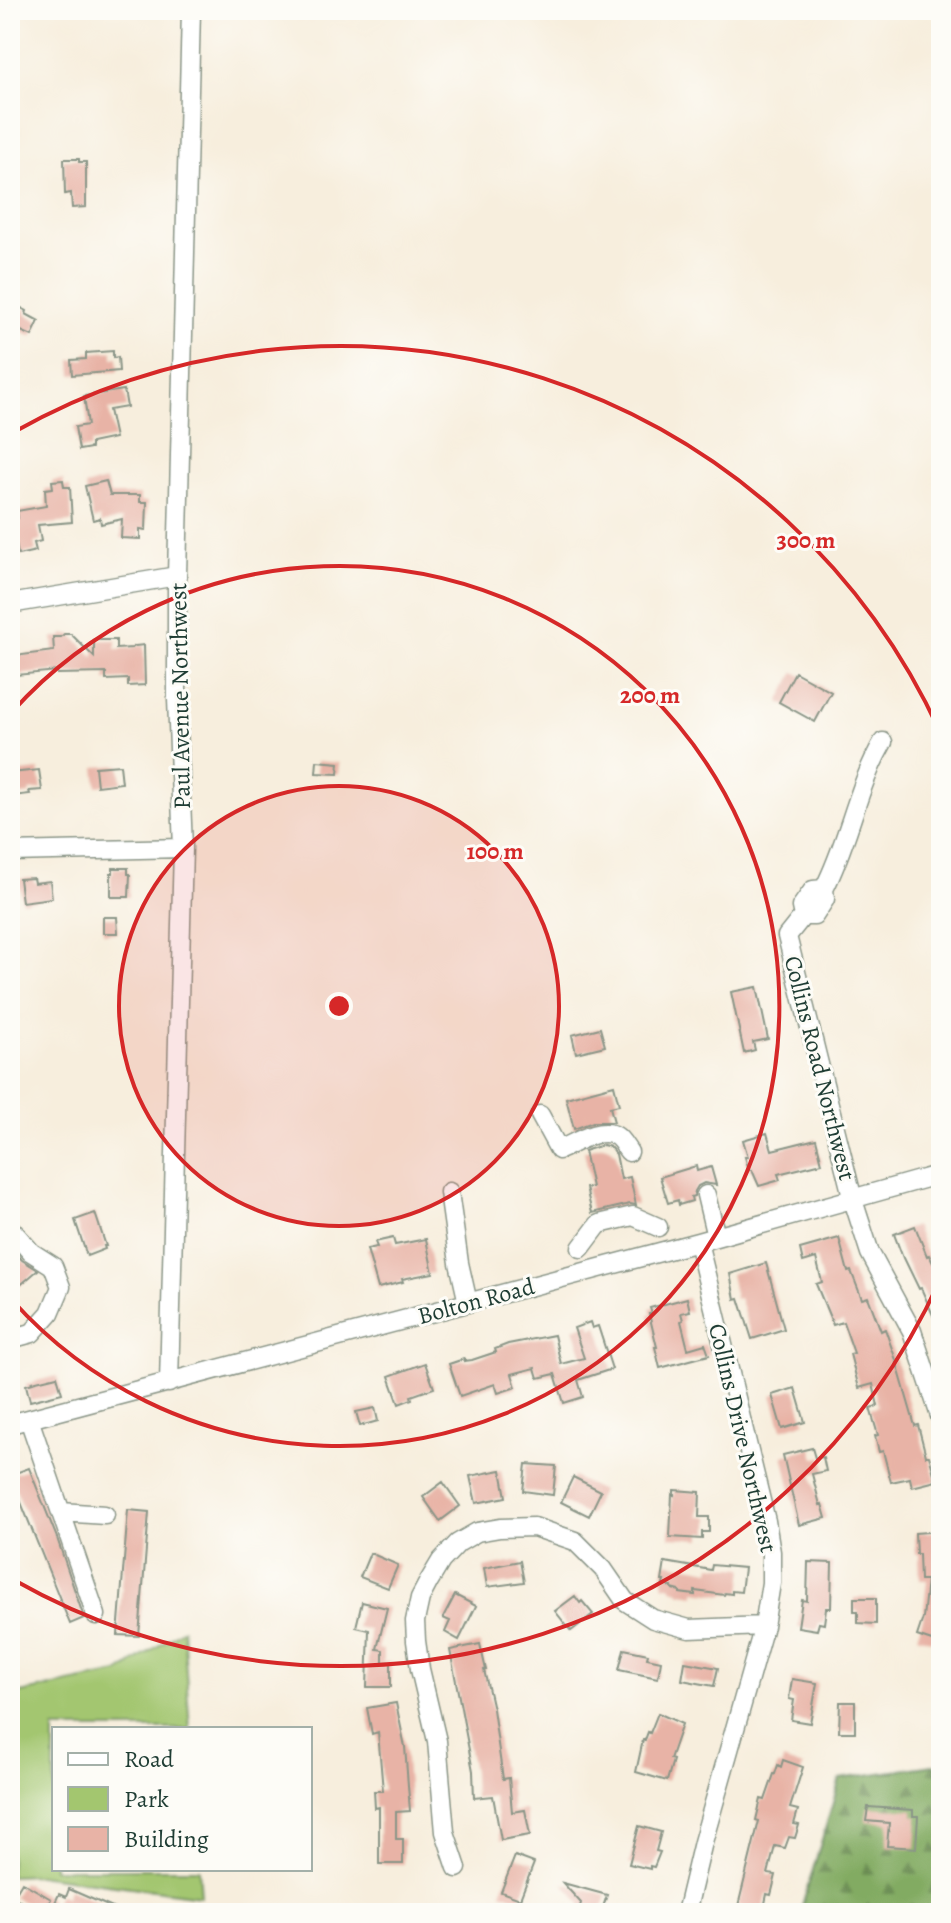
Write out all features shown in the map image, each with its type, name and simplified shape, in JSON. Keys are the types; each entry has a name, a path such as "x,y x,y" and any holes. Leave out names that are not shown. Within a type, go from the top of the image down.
{"street":[{"name":"Paul Avenue Northwest","path":"169,1383 183,848 177,699 177,576 191,10"},
{"path":"10,604 177,576"},
{"name":"Collins Road Northwest","path":"883,742 858,795 847,836 824,889 825,899 814,916 803,916 787,936 853,1200 870,1253 912,1331 936,1385 941,1419"},
{"path":"10,852 183,848"},
{"path":"540,1115 559,1150 578,1149 593,1134 604,1132 617,1137 629,1152"},
{"name":"Bolton Road","path":"10,1424 587,1272 941,1174"},
{"path":"449,1192 468,1303"},
{"path":"706,1195 716,1237"},
{"path":"587,1272 580,1244 599,1224 633,1216 656,1220 668,1250"},
{"path":"10,1228 31,1252 53,1266 61,1287 50,1313 32,1333 10,1339"},
{"name":"Collins Drive Northwest","path":"686,1913 764,1626 771,1583 771,1552 766,1521 698,1242"},
{"path":"29,1419 96,1615"},
{"path":"61,1512 105,1515"},
{"path":"457,1868 445,1832 437,1741 420,1669 415,1621 420,1598 429,1581 441,1561 458,1543 477,1532 534,1527 575,1541 603,1569 625,1601 653,1619 689,1629 764,1626"}],"green space":[{"path":"183,1629 190,1727 52,1727 52,1871 199,1871 201,1896 37,1875 10,1876 10,1695 118,1673"},
{"path":"941,1764 941,1913 800,1913 840,1779"}],"building":[{"path":"64,159 86,162 86,207 72,208 71,193 65,194"},
{"path":"10,302 39,321 32,336 10,326"},
{"path":"113,351 113,358 118,357 119,371 72,375 71,360 86,359 86,353"},
{"path":"124,390 127,407 109,410 115,438 91,443 91,448 79,450 75,427 88,425 84,396"},
{"path":"63,480 64,487 70,487 72,522 38,525 41,541 34,543 36,551 18,555 12,519 18,518 17,511 46,506 45,489 53,488 52,481"},
{"path":"106,481 110,495 140,495 140,502 147,502 146,530 140,529 140,539 121,538 122,519 101,524 100,518 93,520 85,486"},
{"path":"71,634 94,657 94,640 116,640 116,649 144,645 145,685 128,686 128,679 106,680 106,673 57,674 57,671 16,675 14,656 54,651 53,637"},
{"path":"795,672 831,692 815,722 779,702"},
{"path":"317,761 339,763 338,774 316,773"},
{"path":"120,765 122,783 97,786 95,767"},
{"path":"39,770 42,790 13,796 11,773"},
{"path":"113,868 128,868 129,897 111,897"},
{"path":"33,878 34,883 50,881 52,898 22,902 19,879"},
{"path":"103,917 117,917 118,933 103,933"},
{"path":"757,987 768,1039 753,1042 755,1050 744,1053 731,992"},
{"path":"600,1028 605,1046 576,1053 572,1035"},
{"path":"614,1085 619,1105 610,1107 614,1122 593,1122 574,1129 566,1098"},
{"path":"767,1133 772,1150 816,1139 822,1163 778,1174 780,1180 759,1186 752,1170 749,1170 743,1140"},
{"path":"603,1145 616,1154 621,1179 630,1177 636,1205 592,1213 586,1188 592,1187 584,1151"},
{"path":"696,1166 697,1171 711,1167 716,1185 704,1183 698,1186 691,1197 692,1201 679,1205 678,1200 668,1203 660,1177"},
{"path":"95,1213 106,1246 87,1256 75,1220"},
{"path":"915,1226 927,1256 933,1263 941,1259 941,1333 894,1234"},
{"path":"393,1238 395,1245 426,1239 433,1273 378,1288 367,1249 377,1247 375,1242"},
{"path":"839,1238 848,1272 851,1271 862,1299 868,1297 881,1331 885,1329 915,1426 918,1425 936,1481 912,1487 910,1478 891,1482 883,1451 879,1452 875,1436 878,1435 870,1408 878,1406 873,1384 859,1388 850,1354 854,1353 843,1322 833,1325 816,1284 822,1282 816,1258 803,1262 800,1249"},
{"path":"10,1246 22,1260 38,1270 10,1294"},
{"path":"766,1263 784,1329 752,1339 739,1298 735,1299 730,1274"},
{"path":"687,1298 690,1311 681,1313 681,1321 688,1349 705,1344 709,1355 660,1368 650,1308"},
{"path":"590,1322 592,1328 598,1326 612,1369 578,1380 583,1397 564,1403 555,1374 538,1378 535,1368 512,1374 516,1387 498,1393 495,1384 460,1396 449,1364 496,1352 495,1349 508,1344 554,1335 561,1364 584,1358 574,1328"},
{"path":"425,1363 434,1388 399,1404 389,1376"},
{"path":"57,1376 62,1393 30,1401 26,1385"},
{"path":"795,1388 805,1422 782,1429 772,1395"},
{"path":"375,1408 378,1421 360,1426 356,1412"},
{"path":"812,1448 815,1458 823,1457 826,1471 812,1474 826,1518 799,1525 783,1455"},
{"path":"526,1464 556,1466 553,1495 523,1491"},
{"path":"29,1468 84,1618 70,1624 10,1475"},
{"path":"501,1470 506,1497 476,1503 470,1476"},
{"path":"573,1477 601,1491 589,1516 561,1502"},
{"path":"443,1482 460,1506 440,1521 423,1497"},
{"path":"674,1490 700,1492 699,1517 709,1517 709,1532 702,1532 702,1539 670,1537"},
{"path":"128,1510 149,1512 139,1636 118,1635"},
{"path":"941,1531 941,1644 917,1636 923,1618 927,1580 920,1580 915,1533"},
{"path":"370,1553 398,1565 388,1588 360,1577"},
{"path":"520,1561 524,1582 487,1587 484,1568"},
{"path":"665,1562 711,1570 712,1565 744,1568 741,1592 732,1591 732,1594 724,1595 695,1591 695,1595 680,1593 663,1585"},
{"path":"808,1562 832,1563 831,1608 826,1608 824,1624 819,1623 817,1630 798,1627 802,1600 807,1601"},
{"path":"455,1595 476,1606 459,1640 445,1632 450,1621 443,1618"},
{"path":"575,1596 593,1614 571,1631 555,1611"},
{"path":"854,1598 876,1598 876,1624 858,1623"},
{"path":"362,1602 387,1608 377,1649 383,1650 383,1662 391,1662 391,1687 367,1687 369,1630 356,1627"},
{"path":"480,1644 503,1779 509,1778 512,1812 525,1810 530,1835 501,1840 493,1796 474,1798 473,1771 450,1650"},
{"path":"624,1649 648,1654 647,1658 661,1661 658,1678 619,1670"},
{"path":"685,1662 718,1668 714,1686 682,1680"},
{"path":"792,1679 817,1683 810,1723 791,1720 794,1700 789,1699"},
{"path":"840,1702 855,1702 855,1732 839,1732"},
{"path":"396,1703 405,1747 410,1811 396,1812 396,1839 403,1839 403,1864 379,1864 379,1807 375,1808 374,1791 383,1791 378,1732 372,1734 367,1708"},
{"path":"658,1713 682,1724 670,1759 673,1760 667,1781 636,1772 643,1740 650,1733"},
{"path":"783,1760 803,1767 790,1808 798,1810 794,1824 799,1825 795,1838 789,1837 785,1848 775,1846 768,1874 776,1875 763,1913 748,1913 749,1909 738,1906 759,1821 756,1820 761,1799 765,1800 778,1765 781,1767"},
{"path":"868,1807 913,1810 913,1816 918,1816 916,1848 887,1846 889,1823 866,1821"},
{"path":"639,1826 661,1832 656,1851 660,1852 654,1867 650,1866 650,1869 629,1864"},
{"path":"515,1856 534,1863 520,1899 501,1892"},
{"path":"22,1882 51,1899 43,1913 13,1897"},
{"path":"563,1883 607,1895 601,1913 578,1913 581,1903"},
{"path":"69,1889 124,1913 75,1913 65,1908 62,1913 52,1909 59,1894 66,1897"}]}
